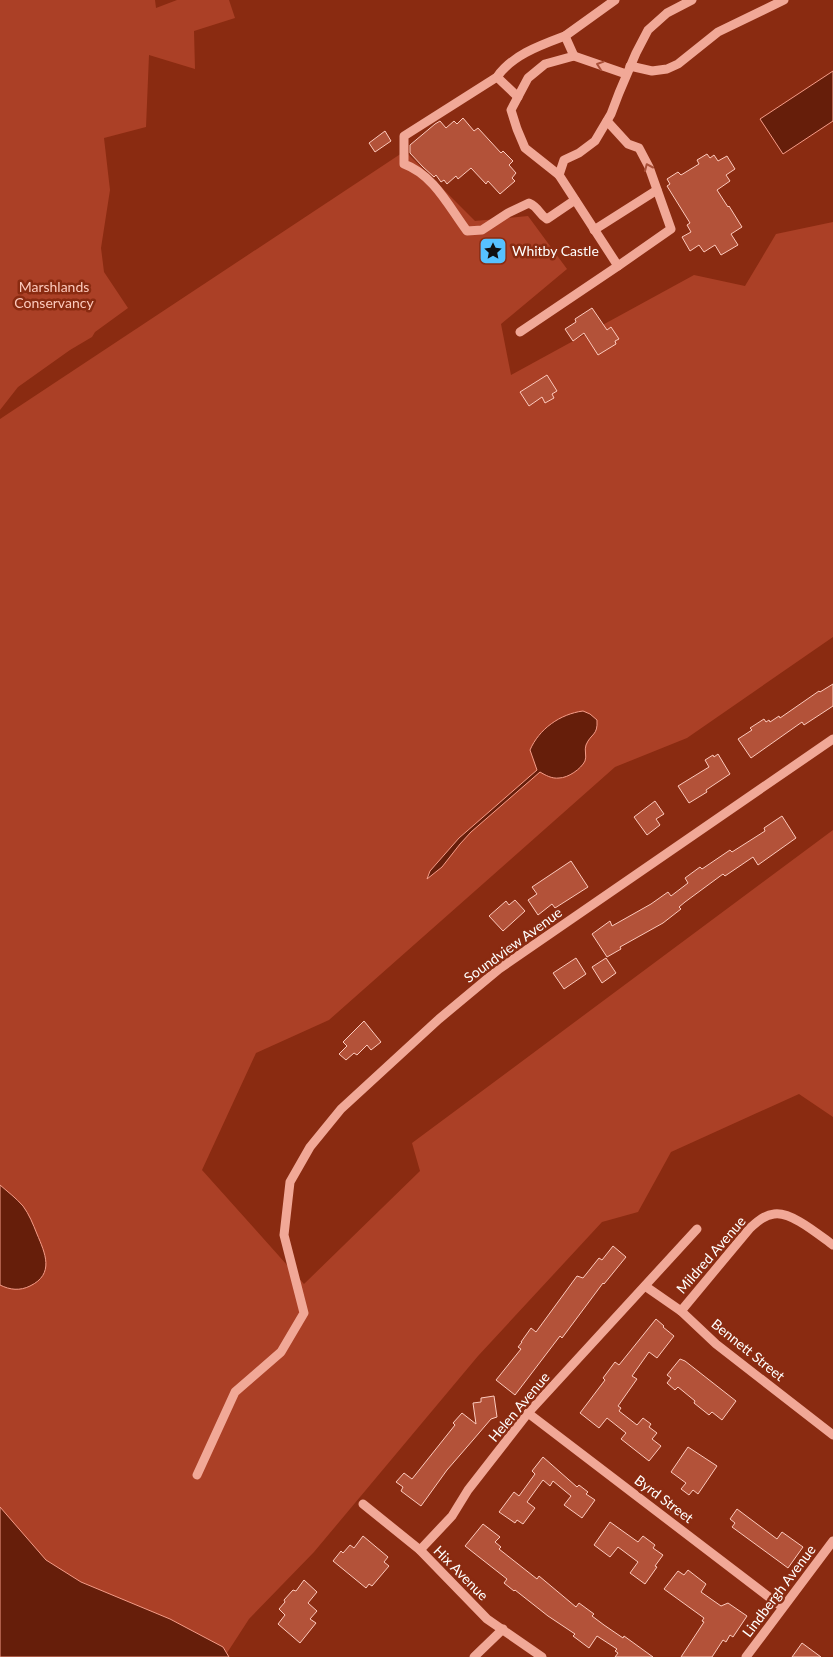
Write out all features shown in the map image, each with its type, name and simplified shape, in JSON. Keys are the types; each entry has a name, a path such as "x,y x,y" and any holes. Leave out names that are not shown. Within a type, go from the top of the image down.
{"street":[{"path":"573,197 546,219 537,207 528,203 508,212 482,230 467,231 447,202 425,176 413,167 404,164 404,136 497,77 503,68 536,47 565,36 615,0"},
{"path":"559,175 564,160 579,153 595,141 611,114 628,70 648,30 667,13 692,0"},
{"path":"618,266 559,175 525,148 511,110 528,78 545,64 574,56 628,70 652,71 667,69 678,64 718,32 784,0"},
{"path":"565,36 574,56"},
{"path":"497,77 518,97"},
{"path":"520,332 670,229 649,167 639,148 628,144 607,121"},
{"path":"594,230 657,190"},
{"name":"Soundview Avenue","path":"198,1475 234,1392 281,1352 304,1312 284,1235 290,1182 310,1147 341,1109 439,1019 499,969 833,739"},
{"name":"Mildred Avenue","path":"680,1311 750,1228 764,1217 784,1214 833,1245"},
{"name":"Helen Avenue","path":"420,1550 452,1516 468,1490 528,1413 697,1229"},
{"name":"Bennett Street","path":"645,1286 680,1311 716,1344 833,1435"},
{"name":"Byrd Street","path":"528,1413 782,1607"},
{"name":"Hix Avenue","path":"363,1504 420,1550 488,1619 542,1657"},
{"name":"Lindbergh Avenue","path":"746,1657 833,1541"},
{"path":"474,1657 503,1629"}],"green space":[{"name":"Marshlands Conservancy","path":"0,0 155,0 156,8 177,0 229,0 235,18 194,31 195,69 149,55 146,127 104,138 110,190 101,248 104,272 128,308 95,332 92,337 70,350 18,387 0,410"},
{"path":"405,151 475,221 528,216 567,269 501,324 511,375 694,275 745,286 776,234 833,222 833,637 687,738 615,767 329,1020 256,1053 202,1170 304,1284 420,1171 412,1143 833,830 833,1117 799,1094 671,1152 638,1212 602,1222 478,1356 314,1552 249,1619 227,1653 223,1647 170,1619 81,1582 45,1560 0,1507 0,419"}],"shaded area":[{"path":"833,71 833,121 783,154 760,119"},
{"path":"583,711 597,720 597,725 595,732 586,745 586,759 581,767 563,778 551,777 540,772 471,832 442,867 427,879 430,871 459,838 537,770 530,750 539,735 558,719"},
{"path":"0,1185 18,1200 25,1209 45,1256 46,1263 43,1275 38,1281 22,1289 11,1289 0,1285"},
{"path":"0,1507 46,1560 81,1582 170,1619 223,1647 229,1657 0,1657"}],"building":[{"path":"463,118 474,131 478,128 501,153 503,151 513,161 509,165 516,173 512,178 515,181 500,194 488,181 486,184 471,168 458,179 456,176 447,184 444,180 441,182 436,175 434,177 410,153 410,145 435,124 440,121 446,128 454,121 457,124"},
{"path":"385,131 391,141 375,152 369,143"},
{"path":"707,154 710,158 714,155 718,161 727,156 735,169 726,175 730,181 717,190 742,227 731,234 738,245 721,255 715,245 704,252 699,245 690,251 682,237 691,232 687,225 690,223 667,186 670,184 667,179 678,172 681,175 699,164 697,160"},
{"path":"592,308 607,330 611,327 619,339 615,341 616,344 598,355 584,333 573,341 565,329 576,322 575,319"},
{"path":"547,375 557,391 552,394 554,398 545,403 542,397 529,406 520,392"},
{"path":"833,684 833,706 804,725 802,722 751,758 738,739 752,730 750,728 764,719 766,722 769,720 770,722 779,716 780,718 819,691"},
{"path":"718,754 730,774 689,803 678,786 709,767 705,760"},
{"path":"655,801 664,814 656,819 660,825 647,835 634,817"},
{"path":"782,816 796,838 758,865 753,857 725,876 723,874 685,902 679,907 681,909 663,923 620,947 621,949 607,957 592,934 610,921 612,926 668,892 671,896 688,883 685,878 700,867 702,869 730,850 732,852 765,831 764,828"},
{"path":"571,861 588,887 555,908 552,904 538,915 528,900 537,894 532,887"},
{"path":"515,900 525,911 503,931 489,916 506,901 509,905"},
{"path":"576,958 586,974 564,989 553,973"},
{"path":"606,958 616,973 602,983 592,967"},
{"path":"364,1021 381,1042 371,1050 367,1045 357,1055 354,1053 346,1060 339,1054 347,1046 343,1042"},
{"path":"613,1246 626,1257 603,1283 562,1338 560,1336 515,1395 496,1380 521,1349 518,1347 531,1328 536,1332 577,1276 583,1278 599,1258 602,1260"},
{"path":"656,1319 674,1336 657,1358 649,1352 632,1376 637,1379 618,1406 621,1408 619,1411 637,1425 643,1418 651,1424 649,1427 657,1433 652,1439 661,1446 649,1461 621,1439 626,1433 607,1418 599,1428 580,1413 605,1380 603,1378 615,1362 619,1365"},
{"path":"680,1359 736,1401 722,1420 712,1412 709,1415 678,1387 675,1390 667,1383 671,1378 667,1375"},
{"path":"494,1396 497,1417 491,1419 447,1470 421,1506 401,1491 403,1487 396,1482 404,1473 412,1479 455,1425 453,1423 462,1413 476,1424 473,1403 481,1402 481,1398"},
{"path":"688,1447 717,1466 698,1494 693,1490 689,1495 681,1489 686,1483 671,1472"},
{"path":"543,1457 577,1487 579,1485 588,1492 586,1494 595,1500 582,1518 564,1505 571,1496 553,1481 550,1486 543,1480 527,1502 535,1508 523,1524 517,1520 515,1523 499,1512 514,1492 519,1496 535,1474 532,1471"},
{"path":"737,1509 777,1539 782,1532 803,1547 788,1568 732,1527 735,1523 730,1519"},
{"path":"610,1522 638,1542 643,1536 655,1545 653,1548 663,1555 645,1584 630,1573 638,1562 618,1547 610,1557 594,1545"},
{"path":"483,1524 500,1537 495,1542 501,1547 499,1549 537,1579 539,1576 576,1607 579,1603 594,1614 592,1616 604,1625 623,1638 624,1636 653,1657 615,1657 618,1653 615,1651 617,1649 597,1636 589,1648 573,1636 575,1634 514,1591 504,1583 507,1579 465,1546"},
{"path":"363,1536 388,1557 384,1562 389,1566 372,1586 369,1584 366,1588 333,1561 341,1551 343,1553 350,1545 354,1548"},
{"path":"688,1570 706,1584 701,1592 721,1606 728,1603 747,1616 733,1637 730,1635 726,1642 723,1640 712,1657 681,1657 704,1622 702,1621 704,1618 664,1589 678,1571 684,1575"},
{"path":"304,1580 317,1592 308,1603 317,1611 310,1619 316,1623 300,1643 278,1624 285,1615 279,1609 285,1602 284,1600 293,1590 296,1591"},
{"path":"802,1643 821,1657 792,1657"}],"place":[{"name":"Whitby Castle","path":"493,251"}]}
